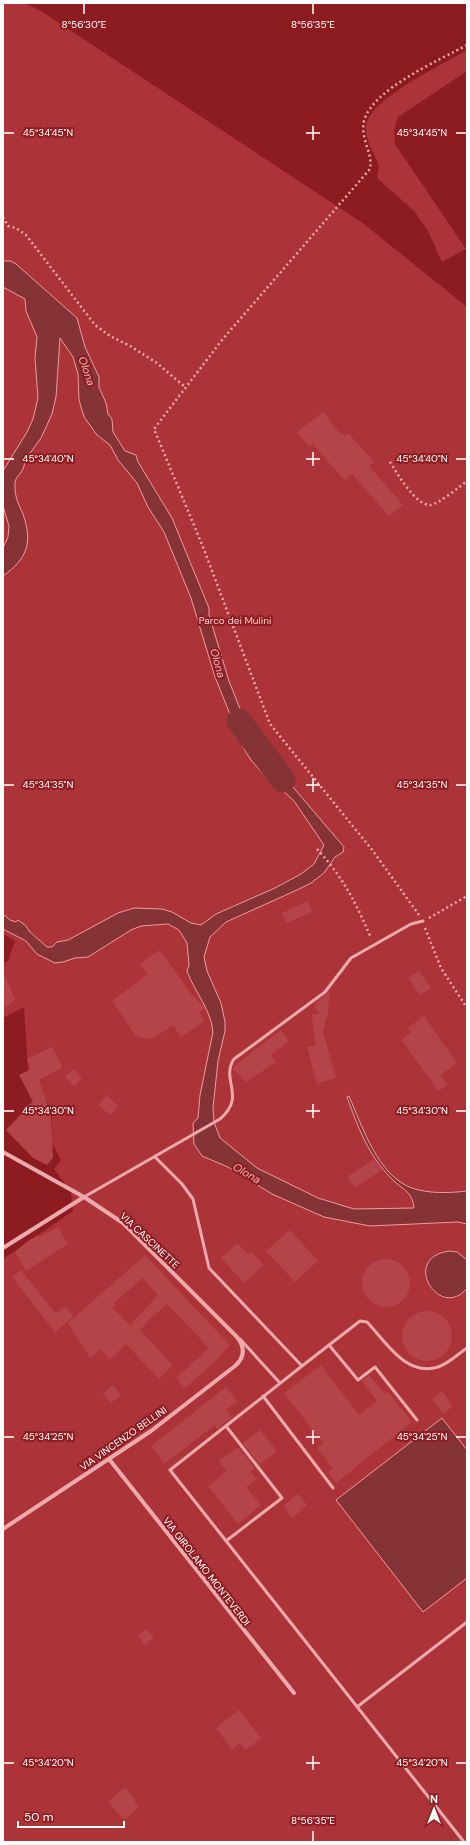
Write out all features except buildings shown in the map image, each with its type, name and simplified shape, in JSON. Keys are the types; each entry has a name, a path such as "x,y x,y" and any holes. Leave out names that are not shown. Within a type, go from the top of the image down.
{"street":[{"name":"VIA CASCINETTE","path":"3,1152 84,1197 123,1223 238,1337 241,1341 243,1352"},
{"path":"3,1248 84,1197"},
{"name":"VIA VINCENZO BELLINI","path":"3,1529 151,1431 236,1366 242,1357 243,1352"},
{"name":"VIA GIROLAMO MONTEVERDI","path":"109,1459 294,1693"}],"lane":[{"path":"84,1197 220,1119 232,1107 233,1093 230,1071 231,1064 234,1059 326,992 351,958 411,924 423,921"},
{"path":"155,1157 182,1184 193,1199 209,1268 302,1366"},
{"path":"464,1842 170,1470 360,1321 367,1322 404,1363 422,1370 439,1367 467,1348"},
{"path":"238,1337 280,1383"},
{"path":"329,1345 358,1380 375,1367 417,1420"},
{"path":"263,1396 333,1488"},
{"path":"226,1426 282,1498 226,1542"},
{"path":"357,1707 467,1622"}],"path":[{"path":"467,45 393,87 370,109 364,120 363,130 364,142 371,159 370,169 222,340 154,428 203,547 270,724 373,851 423,921 432,949 441,968 467,1008"},
{"path":"3,217 8,226"},
{"path":"3,224 16,228 26,235 95,325 110,336 130,346 157,363 185,387"},
{"path":"390,462 408,489 421,502 430,505 439,501 467,481"},
{"path":"317,849 331,865 354,900 374,946"},
{"path":"423,921 467,896"}],"green space":[{"name":"Parco dei Mulini","path":"3,3 24,3 41,11 364,224 467,307 467,1842 3,1842 3,1259 73,1211 71,1192 54,1169 61,1160 51,1141 52,1111 28,1069 24,1007 3,1018 3,966 5,965 4,963 8,961 15,941 3,934"},
{"path":"467,50 467,71 398,117 394,130 395,144 466,249 442,262 428,231 414,211 377,178 379,165 368,142 366,128 369,117 392,95 425,73"}],"water":[{"path":"3,261 11,261 16,264 77,318 85,347 99,377 99,387 106,403 108,414 112,419 113,432 125,451 136,455 138,462 172,518 209,608 209,615 229,681 244,719 258,746 344,847 343,852 335,857 324,873 311,883 226,922 210,937 204,957 207,971 221,1003 225,1022 225,1031 218,1061 213,1108 214,1122 220,1138 257,1168 318,1198 354,1209 414,1208 409,1194 383,1169 364,1140 347,1097 349,1096 373,1149 390,1173 400,1182 412,1188 432,1192 447,1193 467,1191 467,1224 458,1222 370,1226 324,1217 272,1194 228,1167 202,1156 194,1144 193,1123 198,1118 200,1095 213,1032 212,1024 206,1008 187,971 189,965 187,943 179,930 168,924 141,926 131,930 88,957 75,958 55,963 37,954 26,941 3,929 3,914 10,920 16,922 18,920 47,947 52,947 57,942 68,940 118,913 134,908 162,909 172,912 191,923 201,925 216,914 275,888 301,874 314,864 324,845 294,801 280,788 273,785 251,760 244,749 215,677 191,598 164,532 148,507 137,483 118,460 110,445 97,435 84,417 79,400 78,374 73,357 60,338 56,397 52,414 41,438 28,454 23,469 15,481 16,498 26,524 26,550 18,563 3,576 3,548 8,537 9,526 3,506 3,471 27,432 33,419 38,398 35,358 37,337 26,311 25,299 3,287"},
{"path":"450,1251 457,1252 467,1260 467,1288 456,1296 446,1297 436,1293 429,1284 426,1274 427,1264 435,1256"},
{"path":"442,1418 467,1450 467,1578 423,1612 336,1500"}],"waterway":[{"name":"Olona","path":"239,721 283,780"}]}
